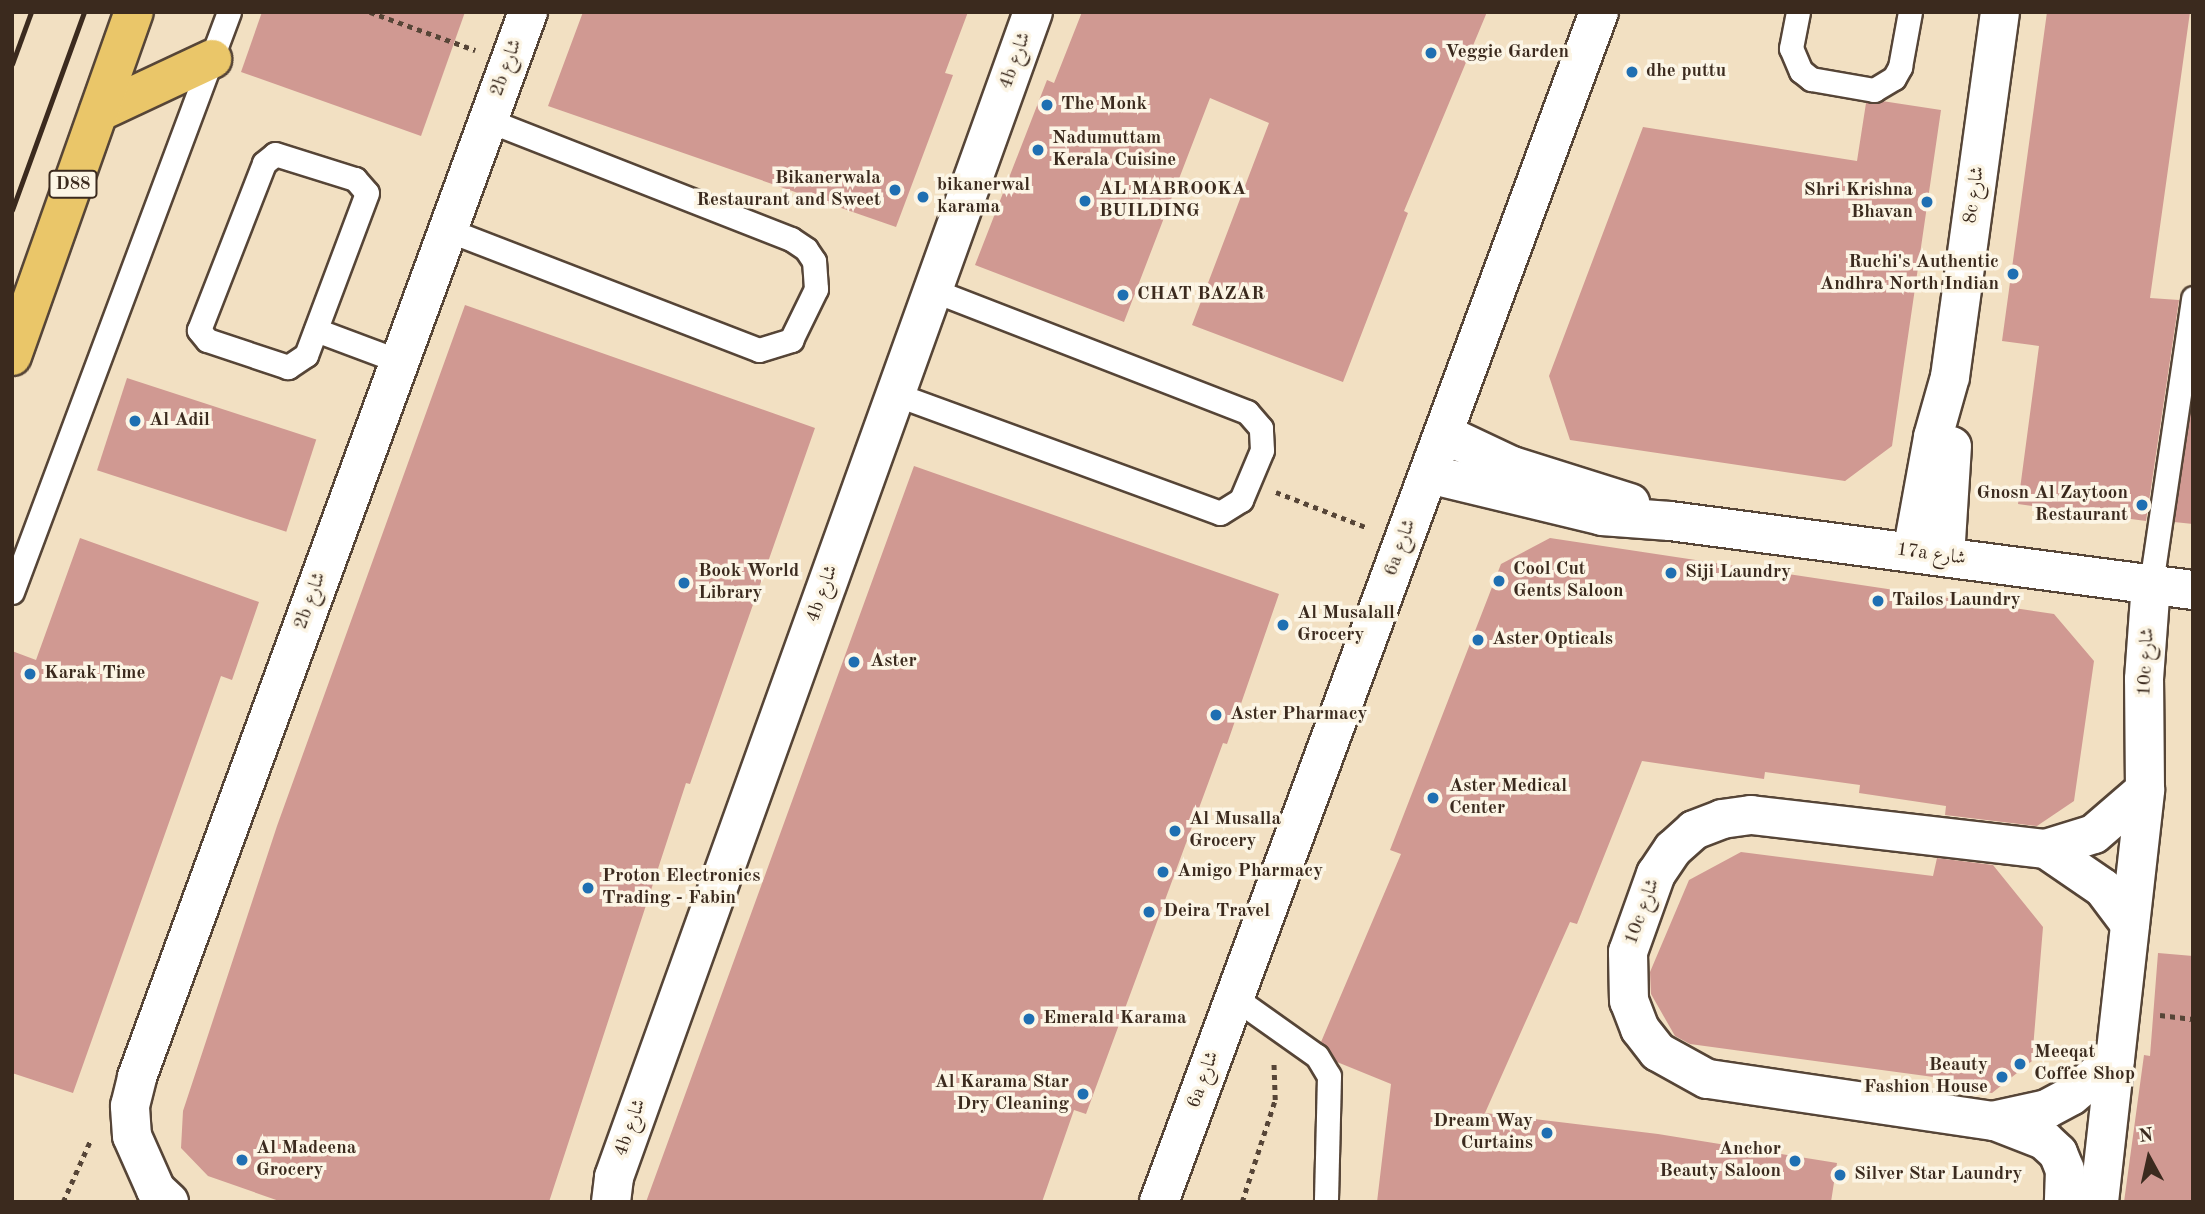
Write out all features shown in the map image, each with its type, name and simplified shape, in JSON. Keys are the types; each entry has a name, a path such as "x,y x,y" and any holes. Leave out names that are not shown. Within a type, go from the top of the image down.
{"main road":[{"name":"D88","path":"12,356 134,12"},
{"path":"99,112 212,59"}],"street":[{"name":"2b شارع","path":"163,1196 132,1136 130,1106 137,1077 528,12"},
{"name":"4b شارع","path":"607,1193 1033,12"},
{"name":"6a شارع","path":"1159,1202 1599,12"},
{"name":"8c شارع","path":"1929,555 1933,437 1950,377 2000,12"},
{"name":"17a شارع","path":"1444,434 1512,466 1608,495 1670,521"},
{"name":"17a شارع","path":"1429,474 1568,511 1670,521 2174,587"},
{"name":"10c شارع","path":"2099,1202 2145,790 2148,740 2144,679 2174,587"},
{"name":"10c شارع","path":"2064,1202 2065,1170 2057,1153 2036,1135 1993,1121 1707,1079 1680,1068 1658,1052 1640,1028 1629,1002 1628,952 1656,874 1673,849 1694,830 1722,818 1751,815 2046,849 2094,834 2145,790"},
{"name":"10c شارع","path":"2046,849 2103,888 2130,924"},
{"name":"10c شارع","path":"1993,1121 2047,1109 2071,1097 2115,1059"}],"lane":[{"path":"12,592 229,12"},
{"path":"1798,12 1791,48 1801,71 1811,79 1874,90 1894,78 1900,67 1910,12"},
{"path":"448,230 759,350 791,340 816,289 814,261 806,249 790,240 488,120"},
{"path":"275,154 361,181 367,193 316,330 302,361 288,367 207,340 199,330 264,163 275,154"},
{"path":"895,394 1220,513 1236,507 1249,482 1263,439 1261,428 1247,412 933,290"},
{"path":"2174,587 2193,298"},
{"path":"316,330 399,361"},
{"path":"1234,998 1317,1056 1329,1076 1326,1202"}],"path":[{"path":"370,12 509,62"},
{"path":"1249,482 1404,541"},
{"path":"1242,1202 1275,1100 1274,1025"}],"building":[{"path":"262,12 465,12 421,136 241,72"},
{"path":"583,12 968,12 945,73 953,75 896,227 548,106"},
{"path":"1082,12 1487,12 1404,211 1408,213 1343,382 1192,325 1269,123 1210,98 1124,322 975,265 1047,80 1054,83"},
{"path":"2047,12 2190,12 2150,298 2179,300 2146,521 2018,504 2039,346 2002,341"},
{"path":"1882,101 1941,110 1892,446 1845,481 1570,440 1549,376 1643,127 1857,161 1866,103"},
{"path":"465,305 815,428 690,784 686,783 549,1202 282,1202 208,1176 181,1148 183,1111 277,826"},
{"path":"127,378 316,439 286,532 97,470"},
{"path":"2193,396 2193,524 2174,522"},
{"path":"914,466 1279,594 1227,744 1223,743 1086,1114 1074,1110 1042,1202 646,1202"},
{"path":"80,538 259,602 232,680 221,676 73,1093 12,1073 12,651 36,660"},
{"path":"1550,538 2054,614 2094,661 2074,801 2037,826 1945,815 1946,806 1859,793 1860,785 1765,772 1764,779 1642,761 1577,924 1570,922 1485,1113 1658,1134 1837,1163 1831,1202 1377,1202 1391,1084 1337,1062 1321,1042 1401,854 1390,850 1501,564"},
{"path":"1741,852 1933,876 1937,858 1993,865 2043,927 2032,1061 1992,1093 1940,1086 1941,1078 1690,1044 1675,1036 1651,994 1650,972 1689,880"},
{"path":"2158,953 2193,956 2193,1202 2124,1202 2144,1055 2150,1056"}],"railway":[{"path":"12,64 31,12"},
{"path":"12,210 84,12"}],"place":[{"name":"Veggie Garden","path":"1431,53"},
{"name":"dhe puttu","path":"1632,72"},
{"name":"The Monk","path":"1047,105"},
{"name":"Nadumuttam Kerala Cuisine","path":"1038,150"},
{"name":"Bikanerwala Restaurant and Sweet","path":"895,190"},
{"name":"bikanerwal karama","path":"923,197"},
{"name":"AL MABROOKA BUILDING","path":"1085,201"},
{"name":"Shri Krishna Bhavan","path":"1927,202"},
{"name":"Ruchi's Authentic Andhra North Indian","path":"2013,274"},
{"name":"CHAT BAZAR","path":"1123,295"},
{"name":"Al Adil","path":"135,421"},
{"name":"Gnosn Al Zaytoon Restaurant","path":"2142,505"},
{"name":"Siji Laundry","path":"1671,573"},
{"name":"Cool Cut Gents Saloon","path":"1499,581"},
{"name":"Book World Library","path":"684,583"},
{"name":"Tailos Laundry","path":"1878,601"},
{"name":"Al Musalall Grocery","path":"1283,625"},
{"name":"Aster Opticals","path":"1478,640"},
{"name":"Aster","path":"854,662"},
{"name":"Karak Time","path":"30,674"},
{"name":"Aster Pharmacy","path":"1216,715"},
{"name":"Aster Medical Center","path":"1433,798"},
{"name":"Al Musalla Grocery","path":"1175,831"},
{"name":"Amigo Pharmacy","path":"1163,872"},
{"name":"Proton Electronics Trading - Fabin","path":"588,888"},
{"name":"Deira Travel","path":"1149,912"},
{"name":"Emerald Karama","path":"1029,1019"},
{"name":"Meeqat Coffee Shop","path":"2020,1064"},
{"name":"Beauty Fashion House","path":"2002,1077"},
{"name":"Al Karama Star Dry Cleaning","path":"1083,1094"},
{"name":"Dream Way Curtains","path":"1547,1133"},
{"name":"Al Madeena Grocery","path":"242,1160"},
{"name":"Anchor Beauty Saloon","path":"1795,1161"},
{"name":"Silver Star Laundry","path":"1840,1175"}]}
